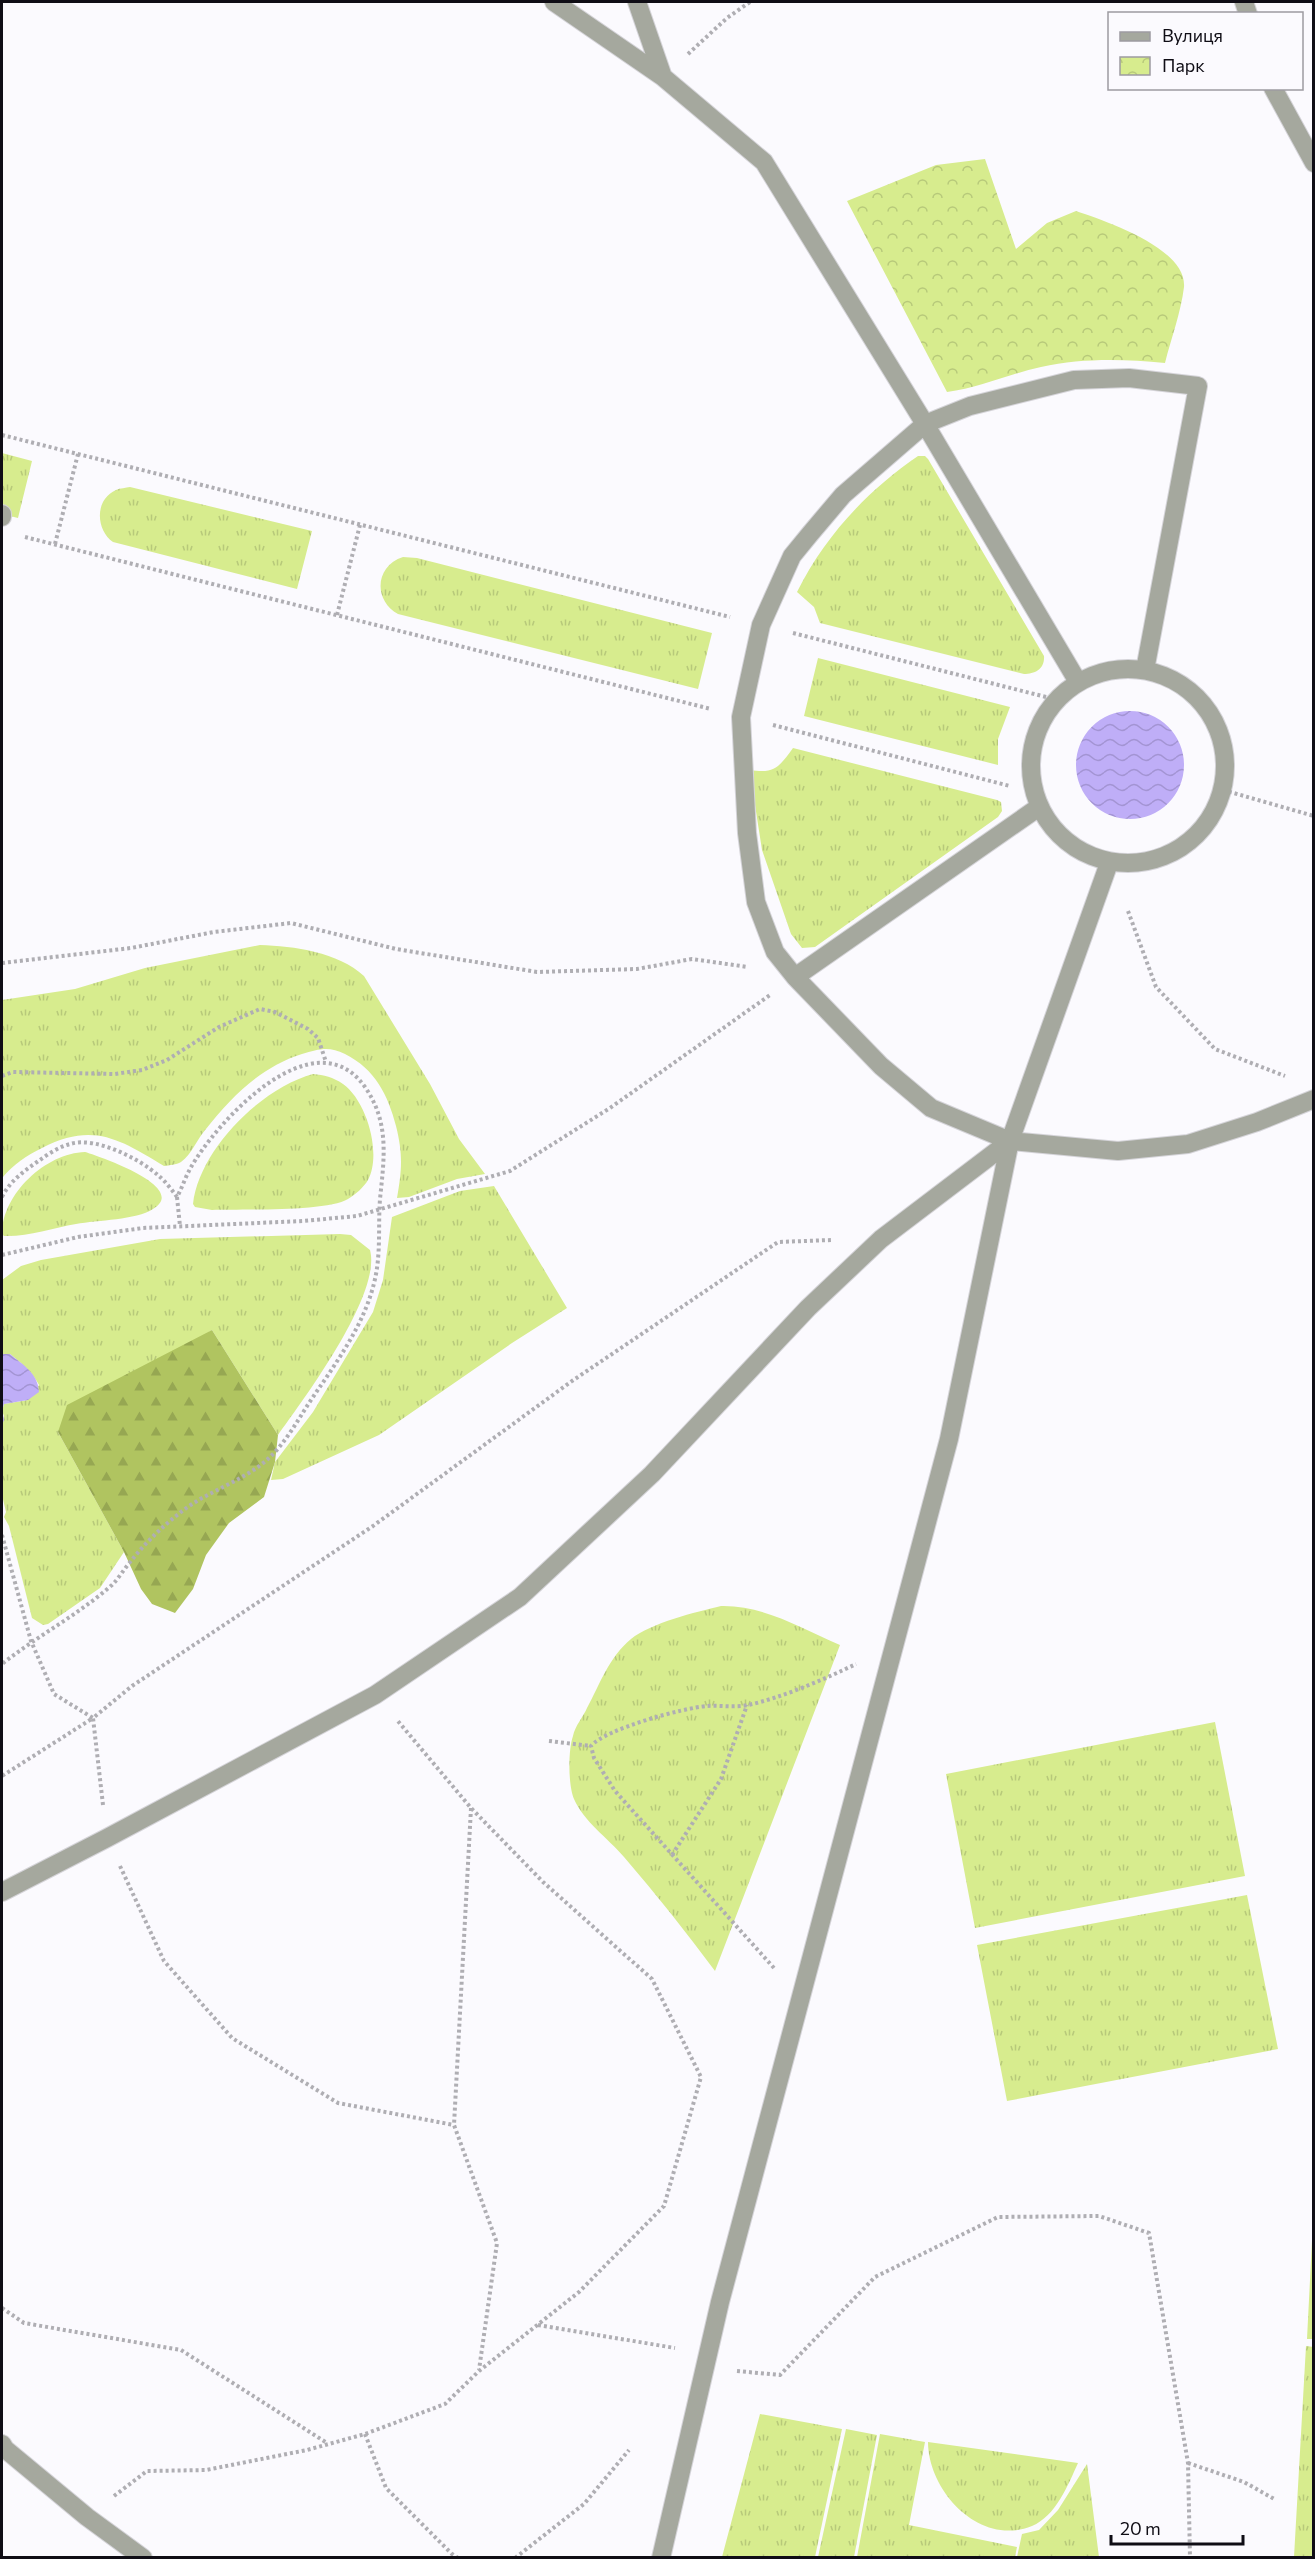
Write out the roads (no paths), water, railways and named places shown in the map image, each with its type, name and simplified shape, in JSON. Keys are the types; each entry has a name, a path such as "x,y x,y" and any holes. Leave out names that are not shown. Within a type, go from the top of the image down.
{"street":[{"path":"554,2 663,77 764,162 925,424 1078,682"},
{"path":"637,2 663,77"},
{"path":"1274,90 1314,163"},
{"path":"1145,670 1198,387 1129,378 1074,380 1023,390 970,406 925,424 843,495 792,556 761,625 741,717 747,833 756,902 775,952 795,977 881,1066 931,1108 1010,1141 1118,1151 1188,1144 1257,1122 1314,1099"},
{"path":"1121,669 1145,670 1175,681 1200,700 1218,727 1226,758 1223,790 1215,812 1201,832 1183,847 1160,858 1143,862 1109,862 1068,844 1054,831 1036,800 1030,763 1033,741 1041,720 1057,700 1078,682 1099,673 1121,669"},
{"path":"795,977 1036,800"},
{"path":"661,2558 720,2302 949,1439 1010,1141 1109,862"},
{"path":"2,1892 375,1695 519,1597 652,1474 808,1308 881,1239 1010,1141"},
{"path":"2,2444 5,2449 87,2517 143,2558"}],"water":[{"path":"1130,711 1151,715 1168,727 1180,744 1184,765 1180,786 1168,803 1151,815 1130,819 1109,815 1092,803 1080,786 1076,765 1080,744 1092,727 1109,715"},
{"path":"2,1354 10,1354 29,1370 36,1380 39,1392 28,1400 4,1404 2,1411"}]}
